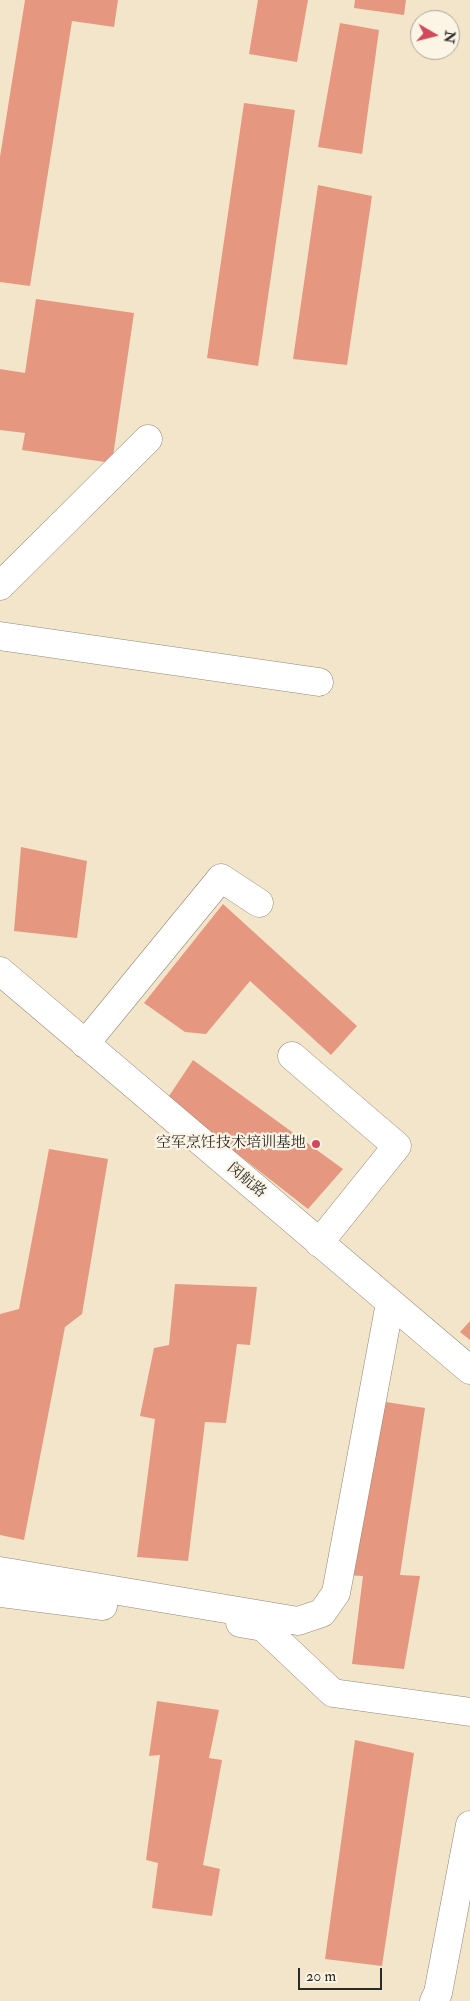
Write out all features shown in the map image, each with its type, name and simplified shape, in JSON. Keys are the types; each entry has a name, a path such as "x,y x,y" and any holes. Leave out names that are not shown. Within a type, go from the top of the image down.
{"street":[{"path":"0,586 148,438"},
{"path":"0,636 319,682"},
{"path":"85,1044 221,878 259,903"},
{"name":"闵航路","path":"0,971 470,1370"},
{"path":"292,1056 397,1146 319,1243"},
{"path":"0,1571 298,1620 322,1613 336,1592 390,1303"},
{"path":"0,1593 263,1626 333,1693 470,1712"},
{"path":"434,2001 438,1993 470,1825"}],"building":[{"path":"25,0 118,0 114,27 72,21 30,286 0,282 0,157"},
{"path":"258,0 308,0 297,62 249,54"},
{"path":"355,0 406,0 404,15 354,8"},
{"path":"340,23 379,30 362,154 318,147"},
{"path":"244,103 295,110 258,366 207,358"},
{"path":"318,185 372,196 347,365 293,359"},
{"path":"36,299 134,313 112,463 22,450 25,433 0,430 0,369 25,373"},
{"path":"21,847 87,861 77,938 14,931"},
{"path":"223,904 357,1026 331,1055 250,981 206,1034 185,1032 144,1003"},
{"path":"193,1060 343,1169 308,1209 167,1099"},
{"path":"49,1149 108,1159 82,1314 65,1327 24,1540 0,1535 0,1314 19,1309"},
{"path":"175,1284 257,1287 250,1345 237,1344 226,1423 205,1422 188,1561 137,1557 155,1419 140,1416 154,1348 169,1345"},
{"path":"470,1321 470,1340 460,1332"},
{"path":"373,1400 425,1408 400,1575 420,1576 404,1669 352,1664 363,1576 346,1575"},
{"path":"157,1701 219,1710 209,1758 222,1760 203,1865 220,1869 212,1916 152,1908 158,1863 146,1860 160,1755 149,1756"},
{"path":"355,1740 414,1753 382,1966 325,1959"}],"place":[{"name":"空军烹饪技术培训基地","path":"316,1144"}]}
